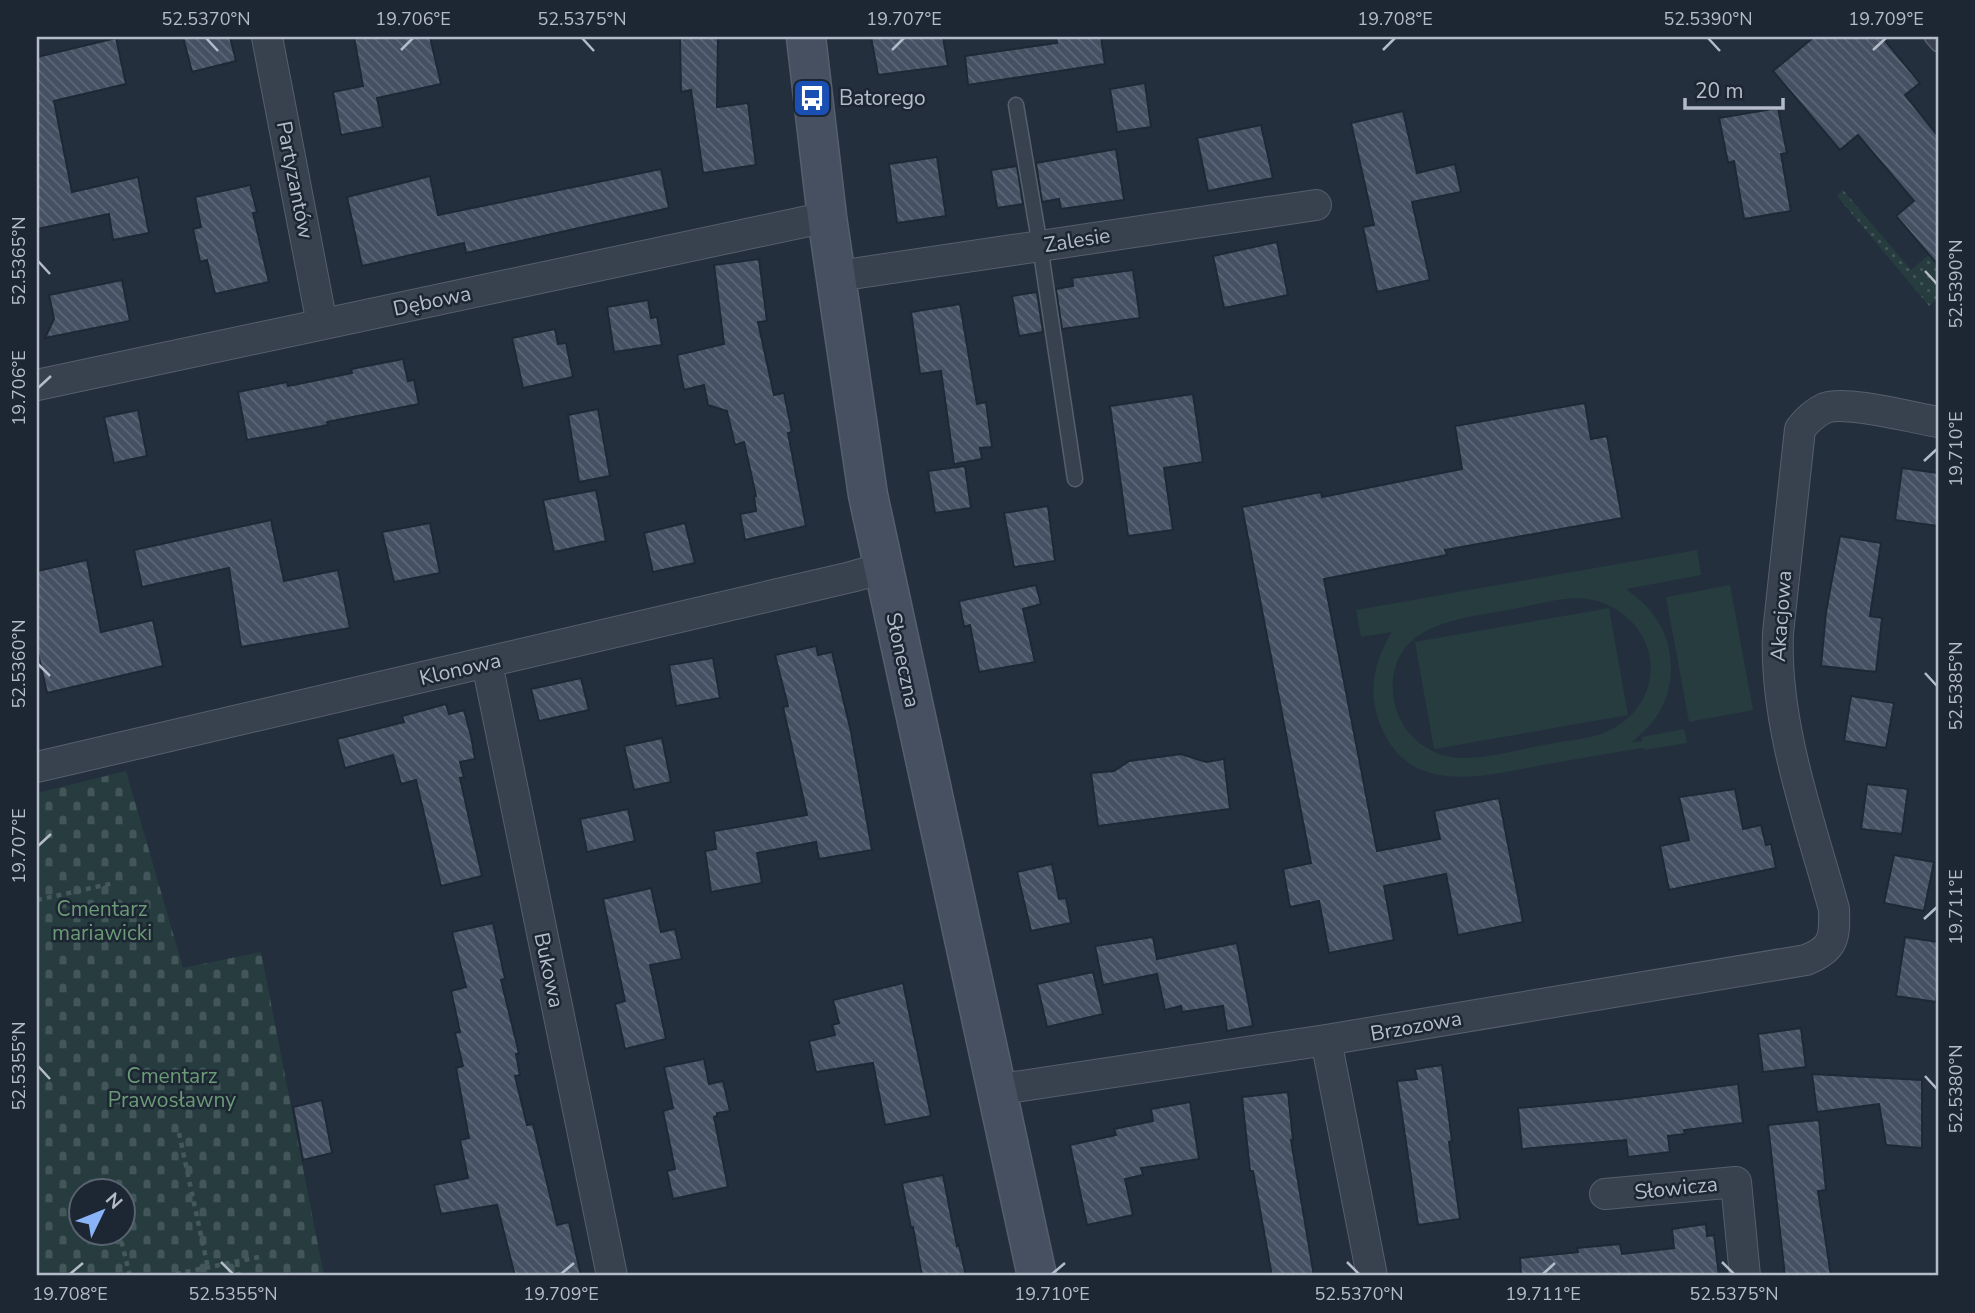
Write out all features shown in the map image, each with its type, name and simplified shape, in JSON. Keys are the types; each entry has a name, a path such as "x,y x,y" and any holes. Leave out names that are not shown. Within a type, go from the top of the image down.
{"street":[{"name":"Partyzantów","path":"267,37 322,324"},
{"name":"Słoneczna","path":"806,37 827,217 838,276 866,482 1037,1276"},
{"name":"Zalesie","path":"838,276 1316,205"},
{"name":"Dębowa","path":"37,385 827,217"},
{"name":"Akacjowa","path":"1831,945 1835,928 1834,909 1788,741 1776,666 1800,429 1811,416 1826,408 1845,406 1938,422"},
{"name":"Klonowa","path":"37,767 883,568"},
{"name":"Bukowa","path":"487,663 612,1276"},
{"name":"Brzozowa","path":"995,1090 1326,1041 1806,960 1822,954 1831,945"},
{"path":"1326,1041 1372,1276"},
{"name":"Słowicza","path":"1605,1194 1737,1182 1745,1276"}],"lane":[{"path":"1932,37 1938,44"},
{"path":"1016,105 1075,479"}],"path":[{"path":"37,900 114,883"},
{"path":"179,1133 208,1268"},
{"path":"122,1246 130,1276"},
{"path":"166,1276 264,1256"},
{"path":"237,1262 239,1276"},
{"path":"199,1269 200,1276"}],"green space":[{"path":"1843,190 1911,270 1938,247 1938,298 1929,306 1837,196"},
{"path":"1697,550 1701,575 1626,589 1645,604 1663,631 1668,644 1671,673 1665,701 1658,714 1632,742 1642,741 1642,737 1684,729 1687,743 1645,750 1643,748 1497,774 1450,776 1428,772 1409,763 1393,747 1380,724 1374,700 1374,677 1392,632 1361,637 1356,610","holes":["1576,598 1599,602 1618,611 1634,624 1645,641 1650,660 1650,680 1642,700 1619,725 1587,738 1470,758 1432,751 1415,739 1404,726 1394,702 1395,670 1402,652 1414,639 1430,629 1468,617"]},
{"path":"1730,585 1753,710 1689,722 1666,597"},
{"path":"1609,608 1628,715 1434,749 1415,642"},
{"name":"Cmentarz Prawosławny","path":"126,771 183,968 261,952 324,1276 37,1276 37,793"}],"building":[{"path":"183,37 230,37 236,61 192,72"},
{"path":"354,37 430,37 441,84 377,98 383,127 341,135 333,92 363,86"},
{"path":"680,37 718,37 717,107 748,103 756,165 703,173 691,90 681,92"},
{"path":"871,37 943,37 948,66 878,75"},
{"path":"1056,37 1101,37 1105,64 968,85 965,56 1057,43"},
{"path":"1814,37 1882,37 1920,83 1905,95 1938,136 1938,265 1896,216 1914,201 1858,135 1840,150 1773,71"},
{"path":"116,38 126,84 54,101 72,192 138,177 149,233 113,240 109,214 37,229 37,57"},
{"path":"1145,83 1151,127 1117,132 1110,89"},
{"path":"1778,108 1787,153 1781,154 1791,211 1744,219 1734,161 1728,163 1719,118"},
{"path":"1403,111 1417,173 1455,164 1461,192 1412,202 1430,280 1377,292 1363,227 1374,225 1351,123"},
{"path":"1261,125 1273,178 1208,191 1197,138"},
{"path":"1116,149 1124,200 1061,209 1059,199 1042,202 1036,163"},
{"path":"937,157 946,216 897,223 889,164"},
{"path":"1017,166 1023,204 997,208 991,170"},
{"path":"661,169 669,208 466,253 464,243 362,266 347,197 430,176 438,215"},
{"path":"250,185 257,212 253,213 269,282 215,294 207,260 200,262 193,229 201,227 195,197"},
{"path":"1277,242 1288,295 1224,308 1213,256"},
{"path":"759,259 767,321 758,322 774,395 784,393 792,432 788,433 806,526 745,540 740,514 756,511 756,496 744,442 735,445 727,411 708,405 704,385 684,390 677,355 724,344 714,265"},
{"path":"1133,270 1140,318 1062,329 1056,289 1073,286 1072,278"},
{"path":"122,280 130,321 45,338 54,319 49,295"},
{"path":"1037,292 1043,332 1019,336 1012,296"},
{"path":"648,300 651,318 657,317 662,345 614,352 607,307"},
{"path":"960,304 977,404 986,402 992,447 980,448 982,459 954,464 941,371 920,374 911,312"},
{"path":"555,329 558,344 566,343 573,377 523,388 512,338"},
{"path":"403,359 408,381 414,380 419,404 247,440 238,392 287,382 288,386 352,373 351,369"},
{"path":"1193,394 1203,462 1164,468 1173,530 1128,536 1110,406"},
{"path":"1585,403 1591,439 1607,436 1622,518 1445,550 1447,555 1324,579 1377,851 1440,839 1434,811 1499,798 1523,922 1458,935 1446,874 1384,886 1394,940 1329,953 1319,901 1290,907 1283,869 1311,863 1242,507 1321,492 1322,497 1462,469 1455,426"},
{"path":"598,409 610,476 579,482 568,415"},
{"path":"138,410 147,456 114,463 104,417"},
{"path":"965,466 971,508 935,513 928,471"},
{"path":"1902,468 1938,473 1938,526 1895,520"},
{"path":"596,490 606,541 554,552 543,500"},
{"path":"1048,506 1055,561 1014,567 1004,513"},
{"path":"271,520 284,581 338,570 350,628 241,647 229,568 142,587 134,550"},
{"path":"430,523 440,573 394,582 382,532"},
{"path":"685,523 695,563 653,572 644,533"},
{"path":"1840,536 1881,543 1870,616 1882,618 1876,672 1821,666 1826,612"},
{"path":"87,560 101,632 153,620 163,666 47,693 37,649 37,571"},
{"path":"1036,585 1041,604 1023,609 1035,662 979,672 970,625 964,627 959,601"},
{"path":"816,646 818,655 832,652 851,732 872,850 819,859 816,842 757,853 762,883 711,892 705,851 716,849 714,831 807,815 783,707 788,706 775,655"},
{"path":"713,658 720,698 676,706 669,665"},
{"path":"581,678 589,710 539,721 531,689"},
{"path":"1851,696 1894,703 1886,748 1844,741"},
{"path":"446,704 449,714 464,710 471,736 475,759 460,762 464,777 460,778 482,876 441,886 416,780 401,784 393,755 345,768 337,739 404,722 402,716"},
{"path":"662,738 671,782 634,790 624,746"},
{"path":"1181,754 1206,762 1224,759 1230,809 1098,826 1091,773 1114,771 1129,761"},
{"path":"1867,784 1908,789 1902,834 1861,829"},
{"path":"1735,789 1743,829 1761,825 1766,845 1771,844 1776,868 1669,890 1660,846 1689,840 1679,797"},
{"path":"628,809 635,841 587,852 580,819"},
{"path":"1894,855 1934,862 1924,911 1884,903"},
{"path":"1052,864 1059,899 1066,898 1071,923 1031,931 1017,872"},
{"path":"651,888 661,932 675,929 682,959 650,965 666,1039 625,1049 615,1004 625,1001 603,899"},
{"path":"493,923 505,979 501,980 519,1053 516,1054 520,1075 515,1076 527,1125 533,1124 557,1225 569,1222 581,1276 515,1276 497,1205 441,1214 434,1185 468,1178 460,1140 469,1138 456,1068 463,1066 455,1033 460,1032 451,991 466,987 452,932"},
{"path":"1153,937 1157,959 1237,943 1253,1026 1227,1031 1223,1006 1182,1012 1181,1006 1165,1010 1157,974 1103,985 1095,946"},
{"path":"1905,937 1938,942 1936,1002 1896,996"},
{"path":"1093,972 1103,1014 1047,1027 1037,984"},
{"path":"903,983 931,1116 885,1125 873,1063 816,1072 809,1041 835,1035 832,1025 839,1023 833,1000"},
{"path":"1801,1028 1806,1067 1763,1072 1758,1034"},
{"path":"704,1059 709,1084 723,1081 730,1111 717,1113 714,1117 728,1187 673,1199 667,1171 675,1169 663,1111 673,1108 664,1067"},
{"path":"1442,1065 1460,1219 1418,1225 1397,1081 1417,1079 1415,1069"},
{"path":"1812,1074 1922,1080 1922,1148 1886,1145 1879,1104 1817,1112"},
{"path":"1738,1084 1743,1123 1684,1130 1685,1134 1668,1136 1670,1152 1628,1157 1626,1140 1522,1149 1518,1108 1621,1099"},
{"path":"1288,1092 1291,1140 1314,1276 1272,1276 1253,1171 1250,1171 1242,1097"},
{"path":"322,1100 332,1153 303,1160 293,1107"},
{"path":"1190,1102 1199,1159 1141,1168 1143,1175 1125,1179 1133,1215 1087,1225 1070,1145 1116,1135 1114,1129 1153,1121 1151,1109"},
{"path":"1819,1120 1826,1190 1818,1191 1831,1276 1785,1276 1768,1125"},
{"path":"943,1175 957,1246 959,1245 966,1276 922,1276 913,1227 911,1228 902,1183"},
{"path":"1706,1224 1707,1236 1714,1235 1719,1276 1521,1276 1520,1258 1620,1244 1622,1254 1674,1248 1672,1229"}],"place":[{"name":"Batorego","path":"812,98"}],"park label":[{"name":"Cmentarz mariawicki","path":"102,921"}]}
